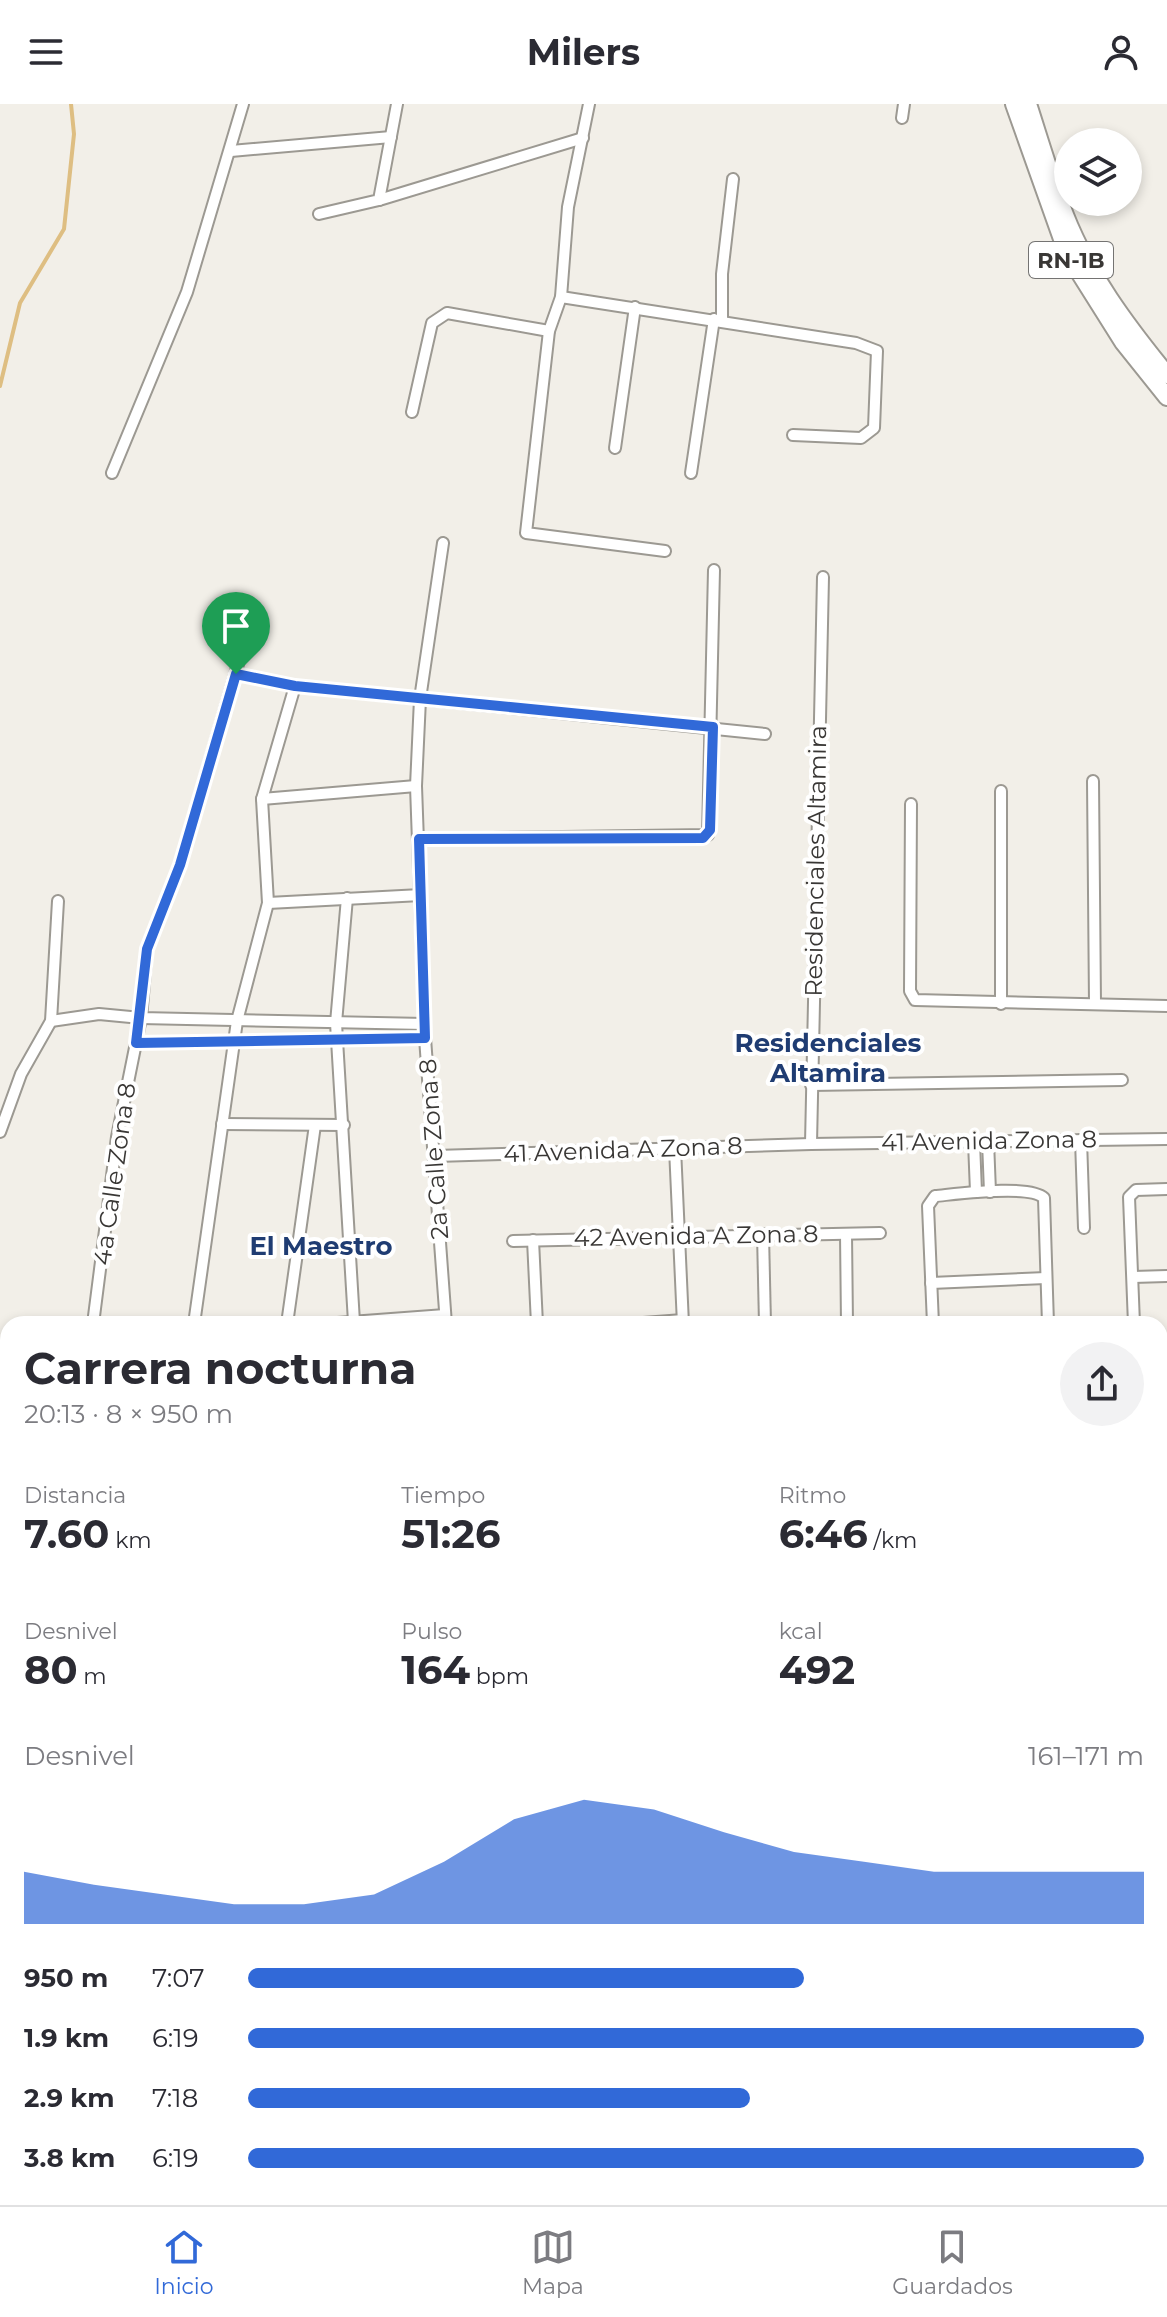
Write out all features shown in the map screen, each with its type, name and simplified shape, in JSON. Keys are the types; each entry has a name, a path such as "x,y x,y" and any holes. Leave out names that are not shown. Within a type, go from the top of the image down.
{"highway":[{"name":"RN-1B","path":"1014,104 1067,253 1123,342 1167,397"},
{"name":"RN-1B","path":"1028,104 1065,216 1085,257 1136,336 1167,375"}],"street":[{"path":"112,473 187,292 243,104"},
{"path":"379,200 397,104"},
{"path":"589,104 568,207 561,297 549,331 526,533 665,551"},
{"path":"902,118 904,104"},
{"path":"231,151 391,137"},
{"path":"319,214 379,200 583,138"},
{"path":"691,473 718,320 733,179"},
{"path":"561,297 856,343 877,351 874,428 869,435 861,438 793,435"},
{"path":"615,448 635,307"},
{"path":"412,412 432,323 437,317 447,313 549,331"},
{"name":"2a Calle Zona 8","path":"443,543 420,699 416,786 425,1038 446,1316"},
{"path":"419,839 703,838 710,830 714,570"},
{"name":"Residenciales Altamira","path":"811,1144 823,577"},
{"name":"4a Calle Zona 8","path":"94,1316 117,1137 141,1018 147,949 180,865 254,609"},
{"path":"236,674 295,686 765,734"},
{"path":"195,1316 237,1021 268,903 262,799 295,686"},
{"path":"1093,781 1095,1004"},
{"path":"262,799 416,786"},
{"path":"1001,791 1001,1004"},
{"path":"911,804 912,998 922,1002 1167,1006"},
{"path":"268,903 421,895"},
{"path":"347,898 336,1023 354,1316"},
{"path":"0,1132 21,1074 51,1021 58,901"},
{"path":"51,1021 99,1014 237,1021 425,1024"},
{"path":"136,1043 337,1042 425,1038"},
{"path":"811,1085 1122,1080"},
{"path":"222,1124 344,1125"},
{"path":"288,1316 315,1125"},
{"name":"41 Avenida Zona 8","path":"811,1144 1167,1139"},
{"path":"1081,1140 1084,1228"},
{"path":"988,1141 990,1192"},
{"path":"974,1142 976,1192"},
{"name":"41 Avenida A Zona 8","path":"436,1156 811,1144"},
{"path":"675,1148 683,1316"},
{"path":"1134,1316 1129,1197 1136,1190 1167,1189"},
{"path":"933,1316 928,1206 931,1199 976,1192 1037,1192 1044,1198 1048,1316"},
{"name":"42 Avenida A Zona 8","path":"513,1241 880,1233"},
{"path":"763,1234 765,1316"},
{"path":"846,1234 847,1316"},
{"path":"533,1240 537,1316"},
{"path":"1133,1277 1167,1276"},
{"path":"931,1283 1046,1278"}],"waterway":[{"path":"0,386 20,303 64,229 74,134 71,104"}],"district":[{"name":"Residenciales Altamira","path":"828,1058"},
{"name":"El Maestro","path":"321,1246"}],"route":[{"path":"236,674 295,686 713,727 710,830 703,838 419,839 425,1038 337,1042 136,1043 147,949 180,865 236,674"}]}
